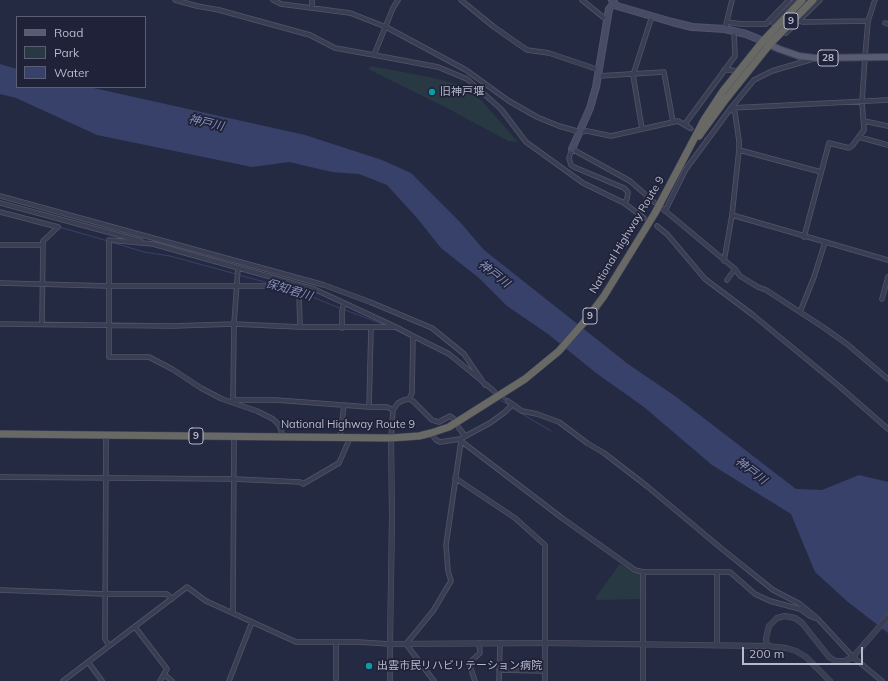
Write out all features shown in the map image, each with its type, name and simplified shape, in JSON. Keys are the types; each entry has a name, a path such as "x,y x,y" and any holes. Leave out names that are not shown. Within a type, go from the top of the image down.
{"highway":[{"name":"National Highway Route 9","path":"684,157 786,13 802,0"},
{"name":"National Highway Route 9","path":"0,434 391,438 419,436 431,433 468,416 525,379 559,351 586,320 604,296 639,240 704,120 723,91 738,72 766,43 813,0"}],"main road":[{"path":"572,149 590,108 599,73 609,9 613,2 621,8 692,27 734,31 746,34 766,43"},
{"name":"28","path":"766,43 799,56 815,58 888,57"}],"street":[{"path":"175,0 219,10 310,35 335,48 438,67 468,79 501,109 526,142 583,183 624,203 644,218"},
{"path":"273,0 281,4 350,13 386,26 466,70 509,101 537,118 559,126 580,132 587,131 611,136 678,121 690,128"},
{"path":"312,0 312,8"},
{"path":"374,55 393,8 398,0"},
{"path":"461,0 494,27 527,50 549,53 599,73 633,75 664,72 673,122"},
{"path":"582,0 608,20"},
{"path":"725,29 732,0"},
{"path":"727,22 741,24 766,24 789,0"},
{"path":"773,23 786,13 796,0"},
{"path":"786,33 820,0"},
{"path":"804,237 829,143 849,148 864,130 862,102 868,21 875,0"},
{"path":"642,129 633,75 652,16"},
{"path":"799,20 802,22 868,21"},
{"path":"685,124 735,56 734,31"},
{"path":"815,58 803,63 772,71 754,80 731,108 686,169 664,210 735,269 740,276 766,290 847,344 888,379"},
{"path":"724,70 738,72"},
{"path":"731,108 888,100"},
{"path":"724,261 732,215 739,150 735,113 731,108"},
{"path":"864,121 888,126"},
{"path":"859,137 888,145"},
{"path":"624,203 627,199 628,192 624,188 571,165 569,158 572,149 630,181 654,202"},
{"path":"739,150 821,172"},
{"path":"0,196 324,286 370,302 432,328 464,354 485,385"},
{"path":"0,203 314,289 396,327 449,354 494,391"},
{"path":"0,212 58,227 43,241 42,324"},
{"path":"732,215 888,260"},
{"path":"657,226 667,234 705,279 753,315 840,386 888,429"},
{"path":"153,244 109,240 109,357 149,357 172,369 201,388 274,419 279,425 283,436"},
{"path":"800,312 826,242"},
{"path":"0,245 43,245"},
{"path":"233,402 234,324 238,268"},
{"path":"727,280 735,269"},
{"path":"882,299 888,277"},
{"path":"0,283 109,286 273,286 299,294 300,327"},
{"path":"342,328 342,312 344,303"},
{"path":"0,324 109,326 234,324 342,328 396,327"},
{"path":"369,407 371,328"},
{"path":"390,681 392,516 391,438 393,410 398,403 409,399 412,394 413,336"},
{"path":"409,399 414,401 432,420 439,422 450,416 454,419"},
{"path":"233,402 276,400 387,408 393,410"},
{"path":"508,401 522,411 537,414 559,422 648,487 773,590 800,604 817,618 853,657 882,681"},
{"path":"431,433 436,440 440,442 460,440 490,423 505,412 512,404"},
{"path":"340,437 344,405"},
{"path":"460,428 465,436"},
{"path":"106,435 105,639 109,646"},
{"path":"233,612 234,436"},
{"path":"0,477 233,479 300,482 303,484 339,463 350,438"},
{"path":"406,644 433,610 451,581 448,571 446,545 460,440"},
{"path":"460,440 562,518 635,570 644,572 730,572 755,594 770,601 800,609 810,616 817,618"},
{"path":"455,478 515,518 545,545 545,681"},
{"path":"643,681 644,572"},
{"path":"717,572 717,645"},
{"path":"63,681 187,587 206,601 296,642 390,644 545,643 767,646 796,650 806,657 830,681"},
{"path":"0,590 105,594 167,594 172,599"},
{"path":"767,646 766,638 769,626 777,618 785,616 795,618 802,623 828,657 836,661 845,661 853,657 888,617"},
{"path":"232,680 252,622"},
{"path":"135,627 167,669 160,681"},
{"path":"336,642 336,679"},
{"path":"475,681 469,663 480,653 479,643"},
{"path":"499,681 500,643"},
{"path":"406,644 434,681"},
{"path":"88,662 102,681"},
{"path":"499,670 545,671"},
{"path":"164,674 172,681"}],"green space":[{"path":"371,66 457,84 482,101 518,142 508,141 447,108 368,69"},
{"path":"620,564 634,572 641,574 642,599 596,600 596,597"}],"water":[{"name":"神戸川","path":"0,64 16,69 16,88 94,88 305,135 382,160 411,173 460,222 484,250 628,364 675,396 796,489 822,490 859,475 888,482 888,633 848,602 815,572 791,514 712,465 644,407 596,373 548,334 507,306 479,278 441,248 417,218 387,185 359,174 332,172 289,162 252,167 97,135 16,98 0,94"}],"waterway":[{"name":"保知君川","path":"59,227 108,241"},
{"name":"保知君川","path":"111,242 144,252 170,256 236,274"},
{"name":"保知君川","path":"239,275 272,284"},
{"name":"保知君川","path":"300,292 342,309"},
{"name":"保知君川","path":"345,310 385,325"},
{"name":"保知君川","path":"393,329 412,338"},
{"name":"保知君川","path":"470,374 494,394"},
{"name":"保知君川","path":"499,399 510,406"},
{"name":"保知君川","path":"512,408 551,431"}],"tunnel":[{"path":"690,128 706,139"},
{"path":"498,394 508,401"}],"place":[{"name":"旧神戸堰","path":"432,92"},
{"name":"出雲市民リハビリテーション病院","path":"369,666"}]}
